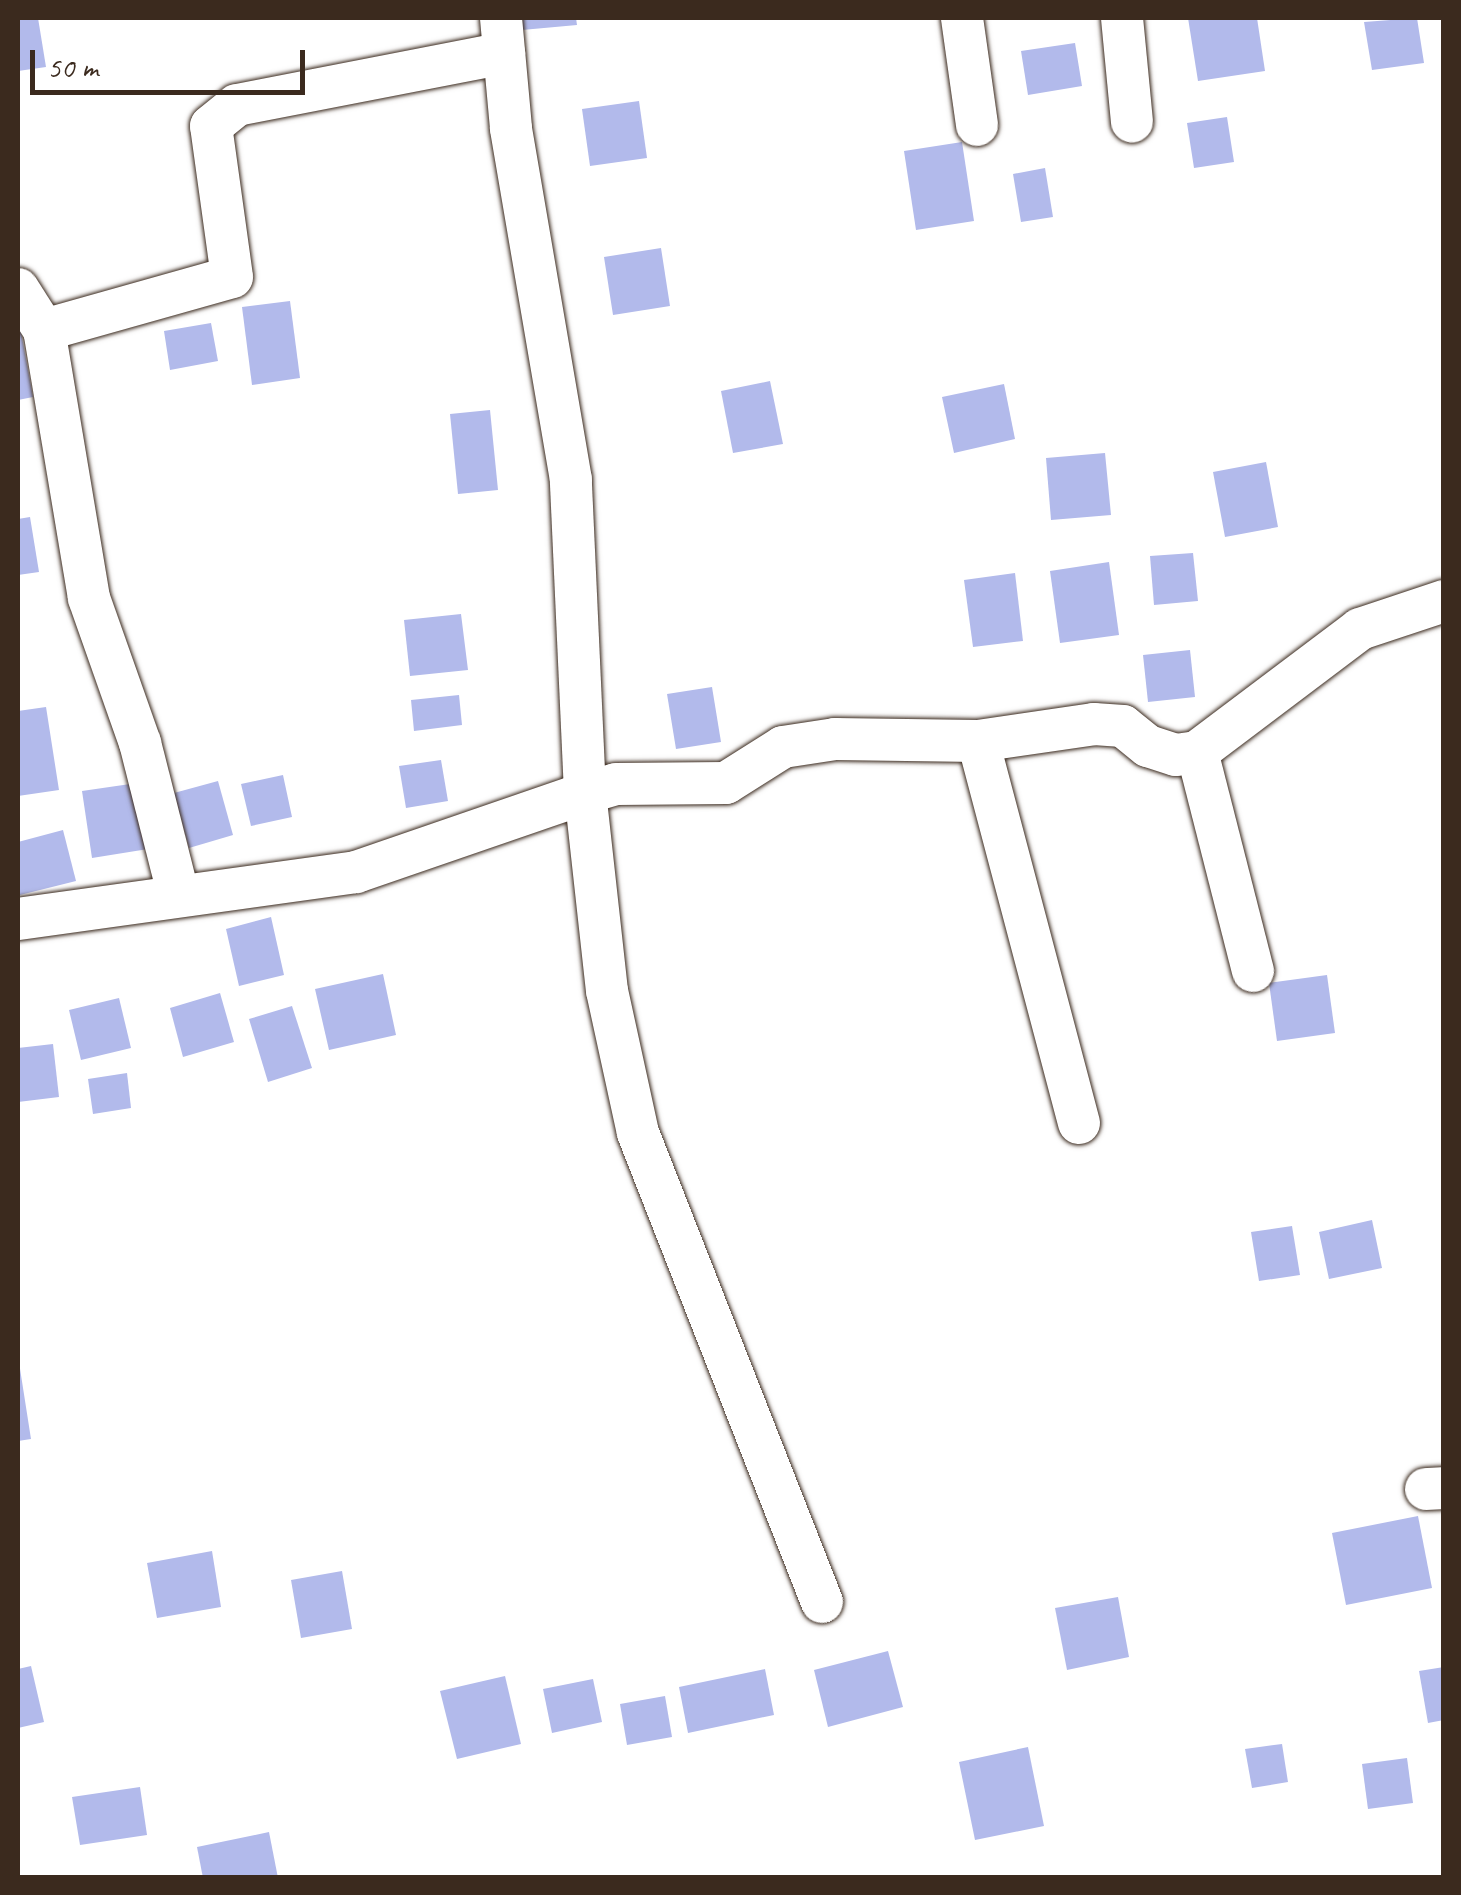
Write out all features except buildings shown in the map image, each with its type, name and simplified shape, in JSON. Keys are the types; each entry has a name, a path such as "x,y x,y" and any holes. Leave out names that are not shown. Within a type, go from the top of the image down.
{"street":[{"path":"962,18 977,125"},
{"path":"1122,18 1132,122"},
{"path":"44,330 232,276 211,126 237,104 503,35 571,480 585,793 607,991 638,1133 822,1602"},
{"path":"18,288 44,330 85,580 140,742 178,893"},
{"path":"18,918 178,893 356,872 616,784 726,782 783,747 835,739 978,741 1094,724 1124,726 1148,746 1176,754 1197,752 1360,629 1444,601"},
{"path":"978,741 1079,1123"},
{"path":"1197,752 1253,972"}]}
